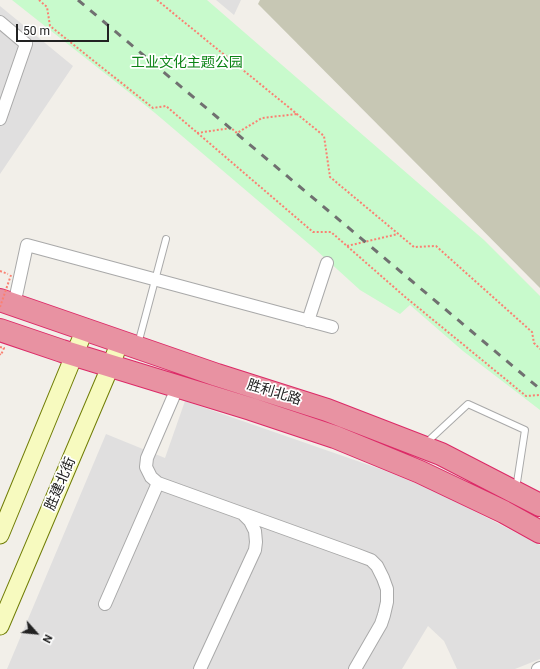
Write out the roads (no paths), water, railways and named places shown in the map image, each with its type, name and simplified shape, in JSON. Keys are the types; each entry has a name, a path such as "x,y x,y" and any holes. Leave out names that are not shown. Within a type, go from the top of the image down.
{"highway":[{"name":"胜利北路","path":"5,304 85,329 217,375 327,410 441,454 540,505"},
{"name":"胜利北路","path":"0,330 335,437 420,472 504,512 540,532"}],"main road":[{"path":"0,535 76,355 85,329"},
{"name":"胜建北街","path":"0,626 111,366 128,344"}],"street":[{"path":"0,22 26,44 0,119"},
{"path":"5,304 27,245 332,327"},
{"path":"308,321 327,263"},
{"path":"178,386 147,458 146,467 151,477 158,483 371,560 377,566 383,578 387,602 381,624 355,669"},
{"path":"105,604 158,483"},
{"path":"200,669 255,550 255,531 250,521 243,514"}],"lane":[{"path":"128,344 155,280 166,239"},
{"path":"422,447 468,404 525,430 516,493"}],"railway":[{"path":"78,0 540,389"}],"park label":[{"name":"工业文化主题公园","path":"187,63"}]}
